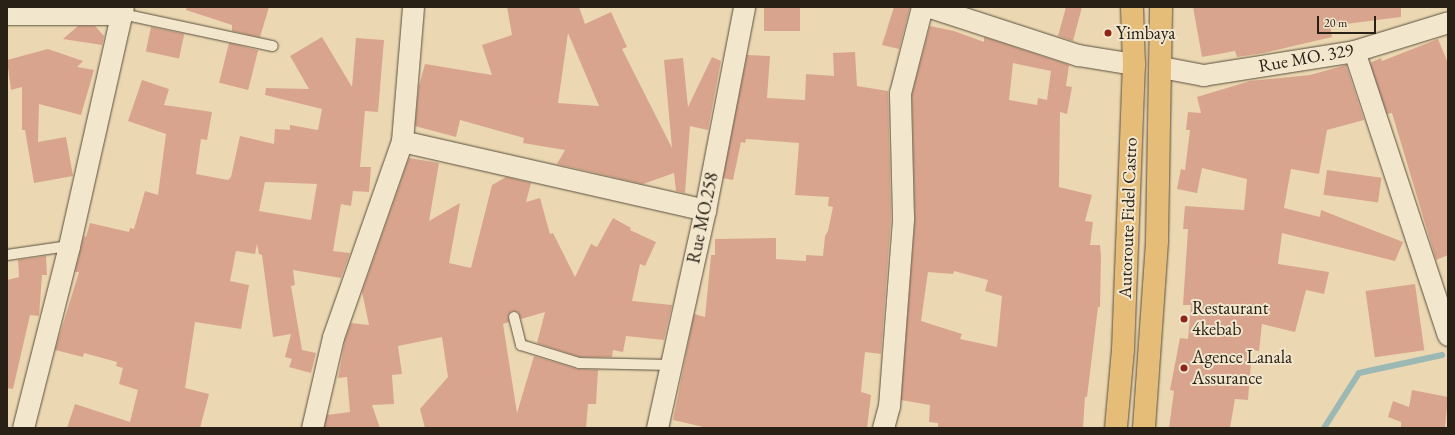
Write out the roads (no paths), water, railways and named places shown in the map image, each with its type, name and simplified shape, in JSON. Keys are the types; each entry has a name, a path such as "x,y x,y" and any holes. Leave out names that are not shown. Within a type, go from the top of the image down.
{"highway":[{"name":"Autoroute Fidel Castro","path":"1116,428 1123,350 1134,64 1132,7"},
{"name":"Autoroute Fidel Castro","path":"1144,428 1157,240 1161,7"}],"street":[{"path":"312,428 333,337 402,141 413,7"},
{"name":"Rue MO.258","path":"657,428 705,210 744,7"},
{"path":"883,428 889,406 903,218 900,93 922,7"},
{"path":"930,7 1078,55 1134,64"},
{"path":"7,14 123,11 69,246 23,428"},
{"name":"Rue MO. 329","path":"1161,67 1203,75 1354,51 1448,22"},
{"path":"1354,51 1448,335"},
{"path":"402,141 705,210"}],"lane":[{"path":"123,11 273,46"},
{"path":"7,255 69,246"},
{"path":"514,317 521,345 579,363 671,365"}],"waterway":[{"path":"1324,428 1359,373 1442,355"}],"place":[{"name":"Yimbaya","path":"1108,33"},
{"name":"Restaurant 4kebab","path":"1184,319"},
{"name":"Agence Lanala Assurance","path":"1184,368"}]}
